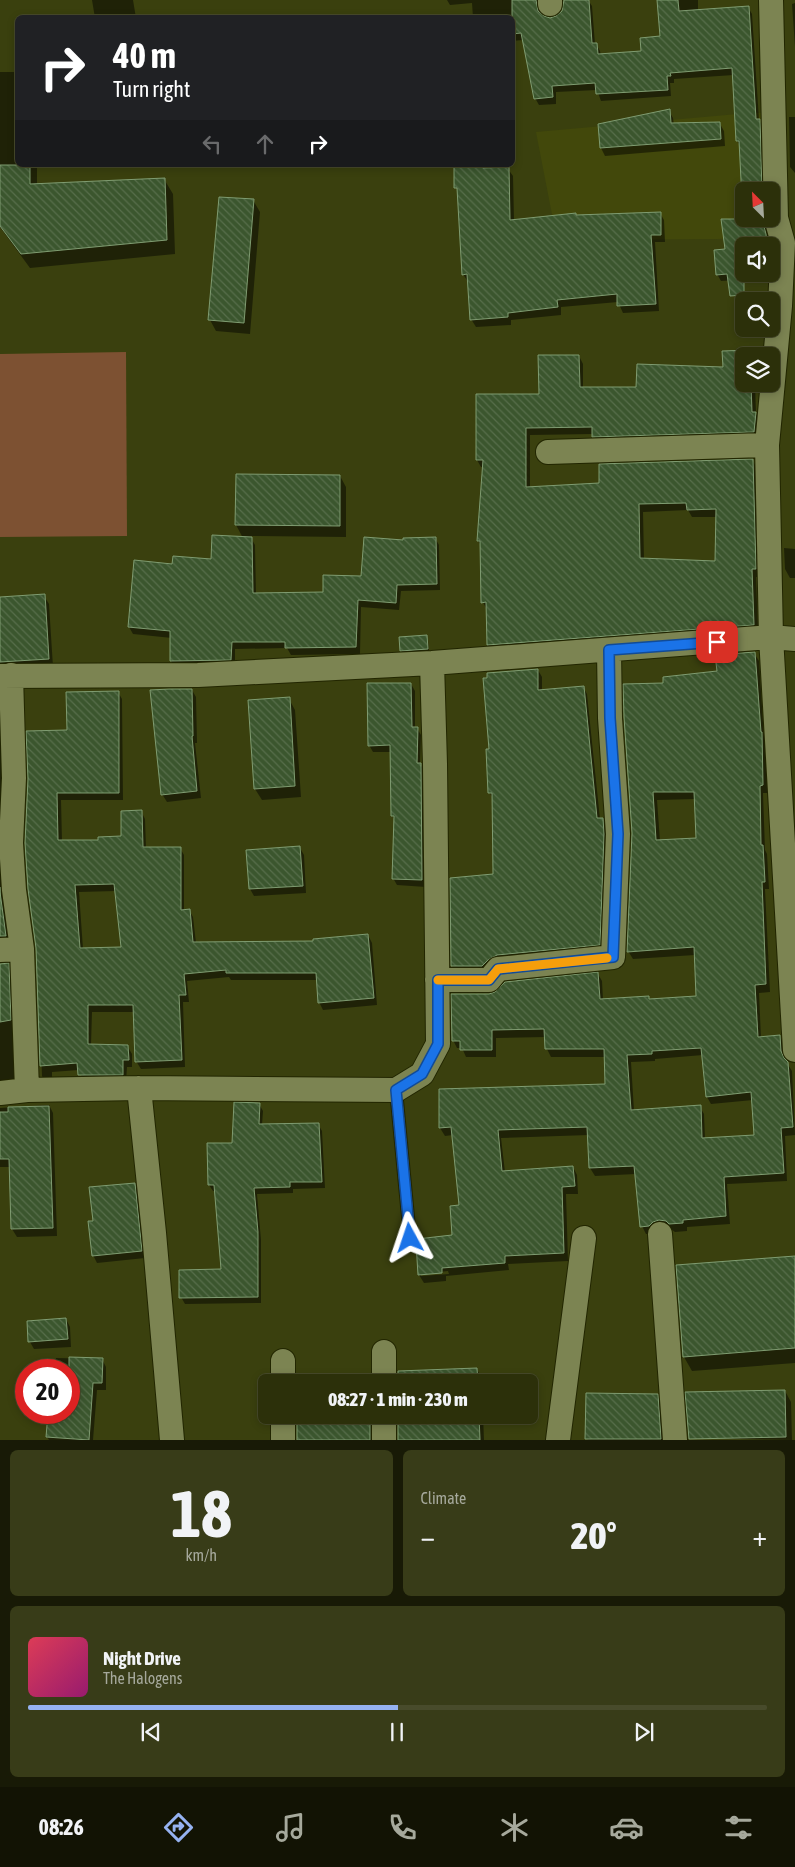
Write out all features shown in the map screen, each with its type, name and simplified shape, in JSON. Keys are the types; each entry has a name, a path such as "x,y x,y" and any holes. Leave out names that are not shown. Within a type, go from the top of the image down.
{"street":[{"path":"770,0 776,218 782,243 788,306 767,444 771,638 795,1050"},
{"path":"548,452 767,444"},
{"path":"27,1090 11,949 14,890 11,843 14,778 6,676 198,675 432,663 771,638 795,639"},
{"path":"438,980 489,980 498,969 613,957 618,834 610,718 609,650"},
{"path":"0,1093 27,1090 139,1088 396,1090 422,1074 438,1044 435,754 432,663"},
{"path":"139,1088 172,1440"},
{"path":"660,1234 675,1440"},
{"path":"558,1440 584,1238"},
{"path":"384,1352 384,1374"},
{"path":"283,1424 283,1440"},
{"path":"384,1424 384,1440"}],"lane":[{"path":"396,1090 410,1238"}],"shaded area":[{"path":"749,113 768,113 771,182 735,182 735,228 774,228 774,235 718,239 557,240 536,132"},
{"path":"126,352 127,536 0,537 0,354"}],"building":[{"path":"512,0 536,0 538,11 550,18 562,11 564,0 589,0 592,43 597,43 598,54 641,51 640,38 660,36 657,0 678,0 679,11 749,6 756,119 760,119 762,182 741,182 739,141 736,141 732,68 670,73 671,76 667,76 668,90 596,94 595,83 552,86 553,97 534,99 521,33 515,34 515,15 512,15"},
{"path":"670,109 671,123 720,122 721,139 600,148 598,124"},
{"path":"0,165 30,167 30,184 165,178 167,240 21,254 0,226"},
{"path":"454,167 509,167 510,220 576,213 576,215 661,212 661,235 651,235 656,304 617,306 617,294 557,300 558,307 508,313 508,317 470,320 467,274 462,275 457,188 454,188"},
{"path":"219,197 254,199 244,323 208,320"},
{"path":"721,219 735,219 735,228 764,228 766,234 766,237 735,237 735,282 744,282 744,292 735,292 735,296 730,296 727,274 716,275 714,250 725,249"},
{"path":"722,351 735,351 735,392 751,392 752,412 756,412 754,432 592,437 592,427 526,428 526,487 599,483 599,464 753,459 756,569 752,569 754,625 487,645 486,602 481,603 480,541 477,541 483,460 476,460 476,394 539,394 538,355 579,355 580,387 636,387 637,364 723,367","holes":["686,503 687,510 716,509 715,561 640,558 639,504"]},
{"path":"236,474 340,475 340,526 235,525"},
{"path":"212,535 252,537 253,593 323,592 323,575 361,576 364,537 403,540 403,538 436,537 437,584 397,585 396,603 358,600 356,647 285,648 285,642 232,642 231,660 170,661 170,631 128,627 134,560 172,564 173,556 211,559"},
{"path":"45,594 49,659 0,662 0,597"},
{"path":"427,635 428,649 400,651 399,637"},
{"path":"755,652 762,732 763,785 760,786 761,845 763,845 765,882 762,882 766,984 755,985 758,1037 780,1035 781,1051 788,1062 793,1127 781,1128 784,1173 724,1177 726,1216 683,1220 683,1223 669,1224 666,1221 659,1220 649,1226 640,1227 634,1166 589,1168 587,1127 498,1130 502,1171 573,1166 575,1186 562,1187 564,1253 505,1256 505,1263 442,1268 442,1273 418,1275 417,1239 452,1235 450,1206 459,1205 451,1127 439,1128 439,1089 605,1084 604,1049 545,1049 544,1029 492,1030 492,1050 460,1050 460,1041 452,1041 451,994 489,994 495,992 505,982 598,972 600,999 649,996 649,999 696,996 694,947 627,952 632,833 623,684 663,683 663,677 717,671 715,655","holes":["653,792 694,792 696,838 656,840","701,1048 706,1097 751,1092 754,1135 702,1138 701,1105 631,1110 627,1055 652,1054 652,1051"]},
{"path":"538,669 538,690 584,686 597,818 603,818 604,834 600,945 497,955 482,966 451,966 450,878 493,874 492,793 488,793 486,749 489,749 483,678 487,678 487,673"},
{"path":"367,683 411,683 412,727 418,727 417,763 421,763 422,880 392,879 394,816 391,816 390,745 368,746"},
{"path":"192,689 192,736 197,791 161,795 150,690"},
{"path":"119,691 119,793 57,793 58,840 98,840 98,837 121,836 121,811 142,810 143,847 181,847 181,910 190,909 193,942 313,941 313,939 368,934 374,998 318,1003 316,973 226,973 226,970 184,974 186,995 179,995 182,1060 135,1062 133,1005 88,1005 88,1044 128,1045 129,1060 123,1060 123,1075 78,1075 77,1063 40,1066 36,948 28,889 25,843 28,779 26,731 67,730 66,692","holes":["114,884 121,947 80,948 75,885"]},
{"path":"290,697 295,786 254,789 248,700"},
{"path":"300,846 303,886 249,889 246,850"},
{"path":"0,892 6,936 0,936"},
{"path":"9,963 11,1020 0,1022 0,964"},
{"path":"234,1102 260,1103 259,1124 319,1123 322,1182 290,1182 290,1187 254,1188 258,1232 258,1297 179,1298 179,1270 221,1269 214,1185 208,1185 207,1143 232,1143"},
{"path":"49,1106 53,1228 11,1229 9,1159 0,1159 0,1112 8,1112 8,1107"},
{"path":"135,1183 142,1251 92,1256 88,1221 93,1221 89,1187"},
{"path":"795,1256 795,1348 683,1357 676,1265"},
{"path":"66,1318 68,1339 28,1342 27,1321"},
{"path":"69,1357 103,1358 102,1383 93,1383 89,1440 46,1437 47,1424 80,1424 80,1359 69,1359"},
{"path":"477,1368 477,1374 398,1374 398,1371"},
{"path":"785,1390 786,1437 689,1439 685,1392"},
{"path":"586,1393 658,1394 661,1439 585,1439"},
{"path":"297,1424 370,1424 370,1440 297,1440"},
{"path":"398,1424 479,1424 480,1440 398,1440"}],"slow traffic":[{"path":"438,980 489,980 498,969 607,958"}],"route":[{"path":"410,1238 396,1090 422,1074 438,1044 438,980 489,980 498,969 613,957 618,834 610,718 609,650 717,642"}]}
